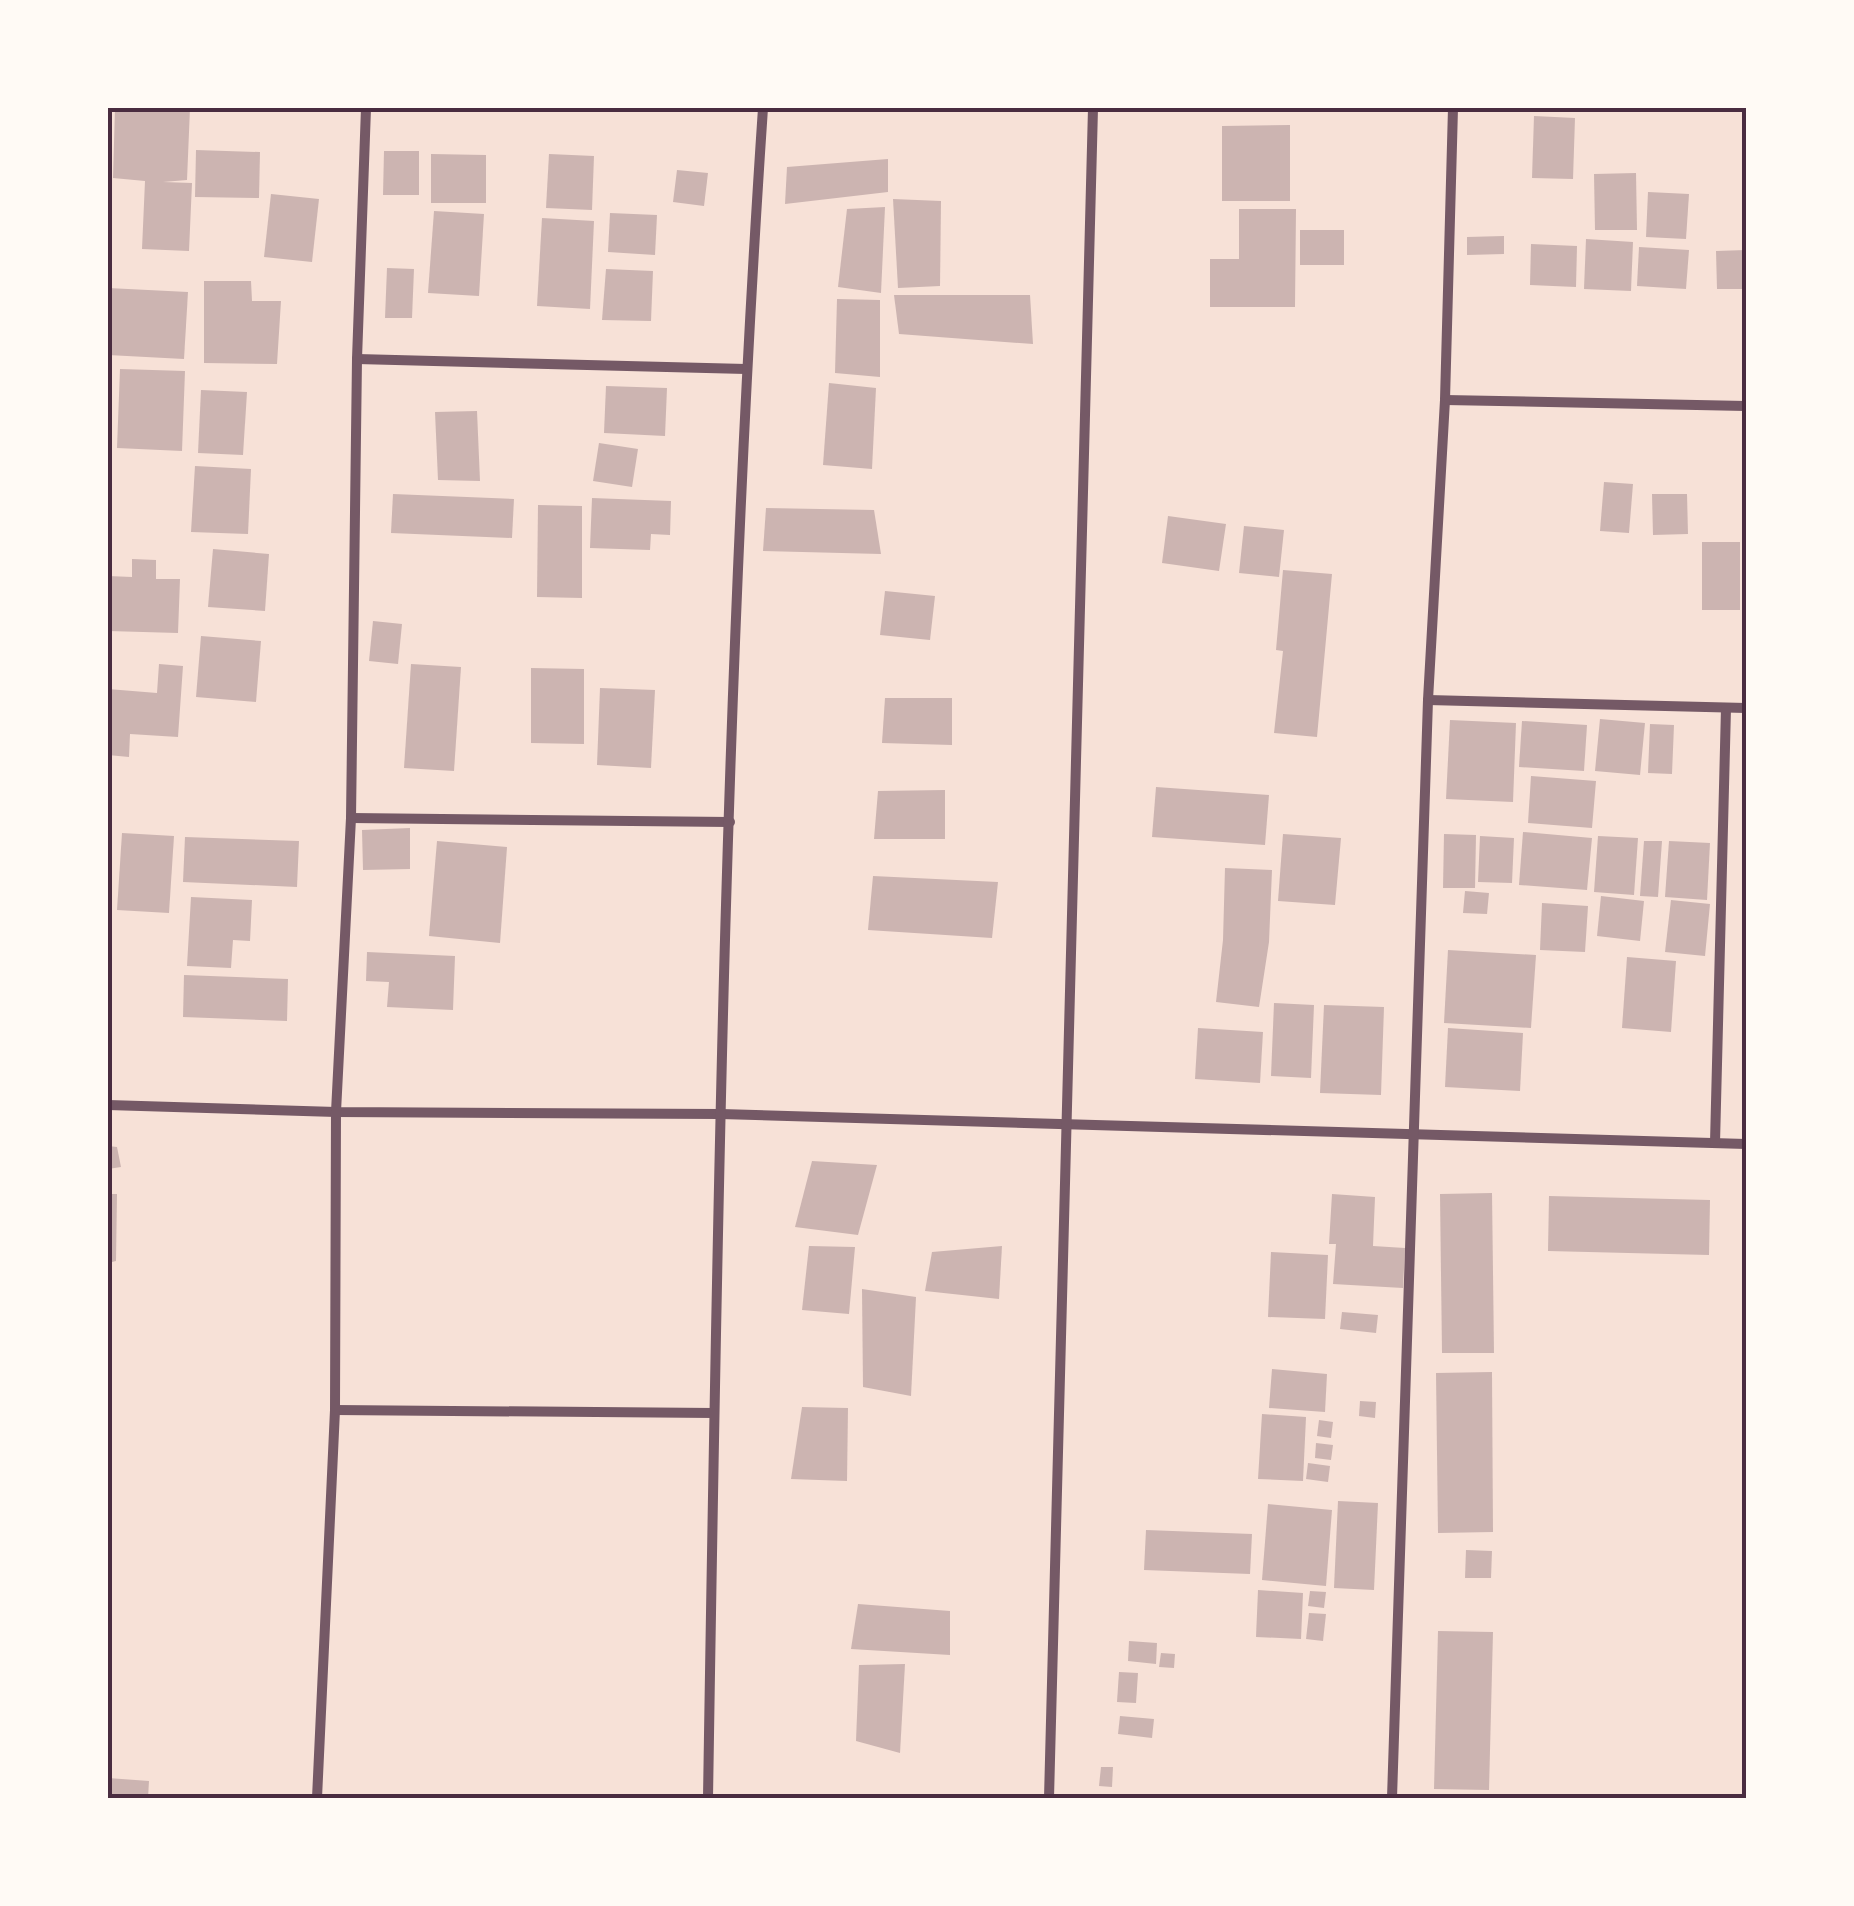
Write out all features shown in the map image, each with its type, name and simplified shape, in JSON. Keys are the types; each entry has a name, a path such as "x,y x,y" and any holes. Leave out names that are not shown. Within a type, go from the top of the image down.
{"street":[{"path":"317,1798 335,1410 336,1112 350,818 356,359 366,108"},
{"path":"708,1798 720,1114 746,369 763,108"},
{"path":"1049,1798 1093,108"},
{"path":"1392,1798 1428,700 1445,400 1453,108"},
{"path":"356,359 746,369"},
{"path":"1445,400 1746,406"},
{"path":"1428,700 1746,708"},
{"path":"1715,1143 1726,708"},
{"path":"350,818 730,822"},
{"path":"108,1105 336,1112 720,1114 1746,1144"},
{"path":"335,1410 714,1413"}],"building":[{"path":"115,108 190,108 187,180 163,182 192,183 189,251 142,249 145,181 113,178"},
{"path":"1534,116 1575,118 1573,179 1532,178"},
{"path":"1290,125 1290,201 1222,201 1222,126"},
{"path":"196,150 260,152 259,198 195,197"},
{"path":"384,151 419,151 419,195 383,195"},
{"path":"431,154 486,155 486,203 431,203"},
{"path":"549,154 594,156 592,210 546,208"},
{"path":"888,159 888,192 785,204 787,167"},
{"path":"677,170 708,173 704,206 673,202"},
{"path":"1636,173 1637,230 1595,230 1594,174"},
{"path":"1648,192 1689,194 1686,239 1646,237"},
{"path":"271,194 319,199 312,262 264,257"},
{"path":"893,199 941,201 940,286 898,288"},
{"path":"885,207 881,293 838,287 847,209"},
{"path":"1239,209 1296,209 1295,307 1210,307 1210,259 1239,259"},
{"path":"434,211 484,214 479,296 428,293"},
{"path":"610,213 657,215 655,255 608,252"},
{"path":"542,218 594,221 590,309 537,306"},
{"path":"1300,230 1344,230 1344,265 1300,265"},
{"path":"1504,236 1504,254 1467,255 1467,237"},
{"path":"1586,239 1633,242 1631,291 1584,289"},
{"path":"1531,244 1577,246 1576,287 1530,285"},
{"path":"1639,247 1689,250 1686,289 1637,286"},
{"path":"1746,250 1746,289 1717,289 1716,251"},
{"path":"387,268 414,269 412,318 385,318"},
{"path":"606,269 653,271 651,321 602,320"},
{"path":"204,281 251,281 252,301 281,301 277,364 204,363"},
{"path":"108,288 188,292 184,359 108,355"},
{"path":"894,295 1030,295 1033,344 899,334"},
{"path":"837,299 880,300 880,377 835,373"},
{"path":"120,369 185,371 182,451 117,448"},
{"path":"829,383 876,388 872,469 823,465"},
{"path":"606,386 667,388 665,436 604,433"},
{"path":"201,390 247,392 243,455 198,453"},
{"path":"477,411 480,481 438,480 435,412"},
{"path":"599,443 638,449 632,487 593,481"},
{"path":"195,466 251,469 248,534 191,532"},
{"path":"1604,482 1633,484 1629,533 1600,531"},
{"path":"393,494 514,499 512,538 391,533"},
{"path":"1652,494 1687,494 1688,534 1653,535"},
{"path":"592,498 671,501 670,535 651,534 650,550 590,548"},
{"path":"538,505 582,506 582,598 537,597"},
{"path":"766,508 874,510 881,554 763,551"},
{"path":"1168,516 1226,524 1219,571 1162,563"},
{"path":"1244,526 1284,530 1279,577 1239,573"},
{"path":"1702,542 1740,542 1740,610 1702,610"},
{"path":"213,549 269,554 265,611 208,607"},
{"path":"132,559 156,560 156,579 180,579 178,633 108,631 108,576 132,577"},
{"path":"1283,570 1332,574 1317,737 1274,733 1283,651 1276,650"},
{"path":"885,591 935,596 930,640 880,635"},
{"path":"373,621 402,624 398,664 369,661"},
{"path":"201,636 261,641 256,702 196,697"},
{"path":"159,664 183,666 178,737 130,734 129,757 108,755 108,689 157,693"},
{"path":"411,664 461,667 454,771 404,768"},
{"path":"531,668 584,669 584,744 531,743"},
{"path":"600,688 655,690 651,768 597,765"},
{"path":"885,698 952,698 952,745 882,743"},
{"path":"1600,719 1645,723 1640,775 1595,771"},
{"path":"1450,720 1516,723 1513,802 1446,799"},
{"path":"1522,721 1587,725 1584,771 1519,767"},
{"path":"1650,724 1674,725 1672,774 1648,773"},
{"path":"1531,776 1596,781 1592,828 1528,823"},
{"path":"1156,787 1269,795 1265,845 1152,837"},
{"path":"945,790 945,839 874,839 878,791"},
{"path":"410,828 410,869 363,870 362,830"},
{"path":"1523,832 1592,838 1587,890 1519,885"},
{"path":"122,833 174,836 169,913 117,910"},
{"path":"1283,834 1341,838 1335,905 1278,901"},
{"path":"1444,834 1476,835 1475,888 1443,888"},
{"path":"1480,836 1514,838 1512,883 1478,882"},
{"path":"1598,836 1638,838 1634,895 1594,892"},
{"path":"185,837 299,841 297,887 183,882"},
{"path":"437,841 507,847 500,943 429,936"},
{"path":"1644,841 1662,841 1658,897 1640,896"},
{"path":"1669,841 1710,843 1707,900 1665,897"},
{"path":"1225,868 1272,870 1269,942 1259,1007 1216,1002"},
{"path":"873,876 998,882 992,938 868,930"},
{"path":"1465,891 1489,893 1487,914 1463,913"},
{"path":"1601,896 1644,901 1640,941 1597,936"},
{"path":"191,897 252,900 250,941 233,940 231,968 187,966"},
{"path":"1671,900 1710,904 1705,956 1665,952"},
{"path":"1542,903 1588,906 1585,952 1540,950"},
{"path":"1448,950 1536,955 1531,1028 1444,1023"},
{"path":"367,952 455,956 453,1010 387,1007 389,982 366,981"},
{"path":"1627,957 1676,961 1671,1032 1622,1028"},
{"path":"184,975 288,979 287,1021 183,1017"},
{"path":"1274,1003 1314,1005 1311,1078 1271,1076"},
{"path":"1324,1005 1384,1007 1381,1095 1320,1093"},
{"path":"1198,1028 1263,1032 1260,1083 1195,1079"},
{"path":"1448,1028 1523,1033 1520,1091 1445,1087"},
{"path":"108,1146 117,1147 121,1167 108,1169"},
{"path":"812,1161 877,1165 858,1235 795,1227"},
{"path":"1492,1193 1494,1353 1442,1353 1440,1194"},
{"path":"108,1194 117,1194 116,1261 108,1263"},
{"path":"1332,1194 1375,1197 1373,1246 1405,1248 1403,1288 1333,1284 1336,1244 1329,1244"},
{"path":"1549,1196 1710,1200 1709,1255 1548,1251"},
{"path":"809,1246 855,1247 849,1314 802,1310"},
{"path":"1002,1246 999,1299 925,1291 932,1252"},
{"path":"1271,1252 1328,1255 1325,1319 1268,1317"},
{"path":"862,1289 916,1297 911,1396 863,1387"},
{"path":"1342,1312 1378,1315 1376,1333 1340,1329"},
{"path":"1272,1369 1327,1374 1325,1412 1269,1408"},
{"path":"1492,1372 1493,1532 1438,1533 1436,1373"},
{"path":"1360,1401 1376,1402 1375,1418 1359,1416"},
{"path":"802,1407 848,1408 847,1481 791,1479"},
{"path":"1262,1414 1306,1417 1303,1481 1258,1479"},
{"path":"1319,1420 1333,1422 1331,1438 1317,1436"},
{"path":"1316,1443 1333,1445 1331,1460 1315,1458"},
{"path":"1308,1463 1330,1466 1328,1482 1306,1479"},
{"path":"1338,1501 1378,1503 1374,1590 1334,1588"},
{"path":"1268,1504 1332,1510 1326,1586 1262,1580"},
{"path":"1146,1530 1252,1534 1250,1574 1144,1570"},
{"path":"1466,1550 1492,1551 1491,1578 1465,1578"},
{"path":"1258,1590 1303,1593 1301,1639 1256,1637"},
{"path":"1310,1591 1326,1592 1324,1608 1308,1606"},
{"path":"858,1604 950,1611 950,1655 851,1649"},
{"path":"1309,1613 1326,1614 1323,1641 1306,1639"},
{"path":"1438,1631 1493,1632 1489,1790 1434,1789"},
{"path":"1129,1641 1157,1643 1156,1664 1128,1661"},
{"path":"1161,1653 1175,1654 1174,1668 1159,1667"},
{"path":"905,1664 900,1753 856,1741 859,1665"},
{"path":"1119,1672 1138,1673 1136,1703 1117,1702"},
{"path":"1120,1716 1154,1719 1152,1738 1118,1734"},
{"path":"1101,1767 1113,1767 1112,1787 1099,1786"},
{"path":"108,1778 149,1781 148,1798 108,1798"}]}
